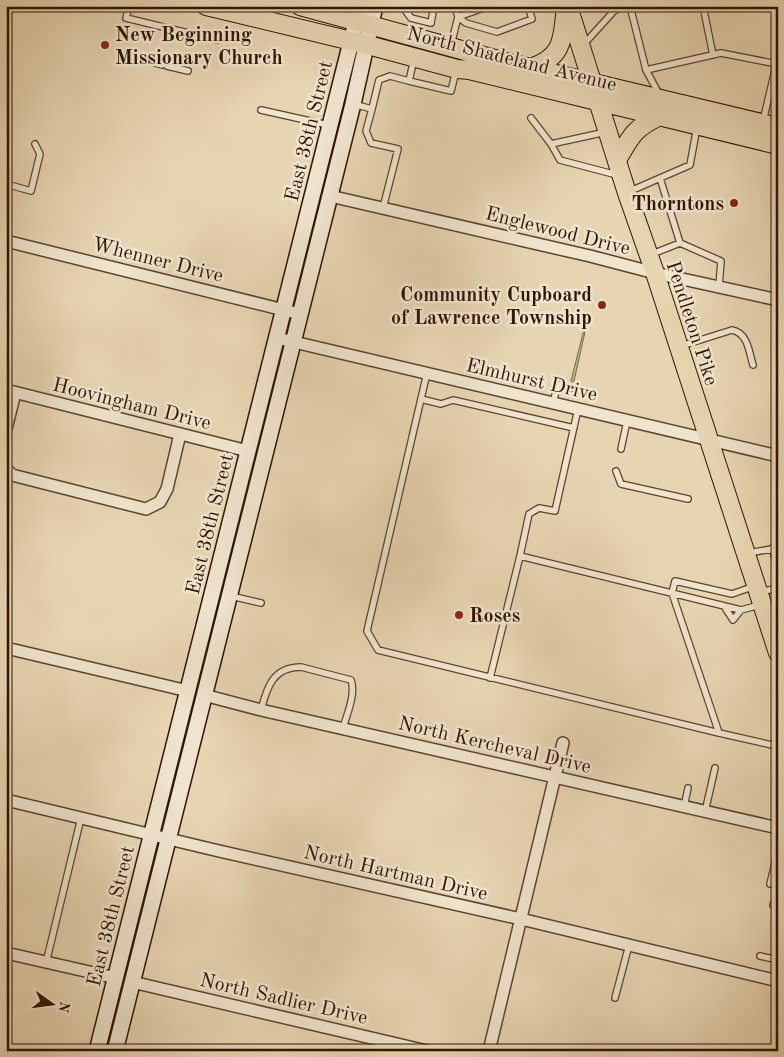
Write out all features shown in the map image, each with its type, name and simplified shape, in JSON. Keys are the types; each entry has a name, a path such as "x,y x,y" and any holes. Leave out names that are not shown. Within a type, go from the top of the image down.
{"main road":[{"name":"North Shadeland Avenue","path":"206,6 457,69 469,70 778,145"},
{"name":"North Shadeland Avenue","path":"300,6 362,18 451,48 770,125"},
{"name":"East 38th Street","path":"115,1051 353,104 362,18 375,6"},
{"name":"Pendleton Pike","path":"567,6 745,554 763,601 778,653"},
{"path":"531,68 546,62 558,51 562,42 567,6"},
{"name":"East 38th Street","path":"97,1051 330,126 359,43"},
{"path":"619,168 634,132 645,123 660,116"}],"street":[{"name":"Englewood Drive","path":"330,196 590,256 655,273 778,300"},
{"name":"Whenner Drive","path":"6,241 300,314"},
{"name":"Elmhurst Drive","path":"277,338 778,456"},
{"name":"Hoovingham Drive","path":"11,391 248,451"},
{"path":"6,429 11,391"},
{"path":"6,469 12,475 146,509 160,502 167,489 180,434"},
{"path":"6,648 188,691"},
{"name":"North Kercheval Drive","path":"204,695 261,710 778,828"},
{"path":"488,1051 563,743"},
{"name":"North Hartman Drive","path":"6,800 521,919 778,981"},
{"path":"6,953 116,978"},
{"name":"North Sadlier Drive","path":"132,982 427,1051"}],"lane":[{"path":"129,6 126,18 217,40"},
{"path":"402,6 411,18 430,23 434,6"},
{"path":"451,48 458,17 455,6"},
{"path":"458,17 489,6"},
{"path":"458,17 466,23 497,32 532,19 528,6"},
{"path":"581,47 613,9 624,6"},
{"path":"630,6 646,70 662,98"},
{"path":"703,6 713,55"},
{"path":"646,70 721,53 777,62 770,125"},
{"path":"409,81 415,58"},
{"path":"140,59 188,71"},
{"path":"383,208 398,149 371,143 366,131 379,80 390,76 451,91 457,69"},
{"path":"353,104 372,109"},
{"path":"261,110 330,126"},
{"path":"531,118 551,144 560,160 619,168"},
{"path":"627,193 690,165 697,125"},
{"path":"551,144 608,132"},
{"path":"6,184 31,191 40,154 35,144"},
{"path":"660,178 680,243"},
{"path":"648,256 680,243 722,261 719,286"},
{"path":"678,346 732,330 738,331 744,337 753,365"},
{"path":"427,374 367,632 378,650 772,745"},
{"path":"553,403 558,384 584,390"},
{"path":"421,399 441,404 454,400 574,428"},
{"path":"490,678 529,514 539,508 555,511 578,409"},
{"path":"621,449 627,421"},
{"path":"616,471 621,484 688,499"},
{"path":"745,554 775,548 778,568"},
{"path":"520,556 741,610"},
{"path":"719,733 672,593 675,581 763,601"},
{"path":"724,606 733,620 741,610 763,601 778,588"},
{"path":"229,596 261,603"},
{"path":"261,710 269,684 278,674 293,667 301,667 351,680 353,686 352,697 344,728"},
{"path":"705,812 715,768"},
{"path":"684,807 688,788"},
{"path":"46,963 80,818"},
{"path":"770,884 778,851"},
{"path":"615,998 629,945"},
{"path":"760,956 778,960"}],"green space":[{"path":"585,332 573,382 571,381 583,333"}],"place":[{"name":"New Beginning Missionary Church","path":"105,45"},
{"name":"Thorntons","path":"734,203"},
{"name":"Community Cupboard of Lawrence Township","path":"602,305"},
{"name":"Roses","path":"459,615"}]}
